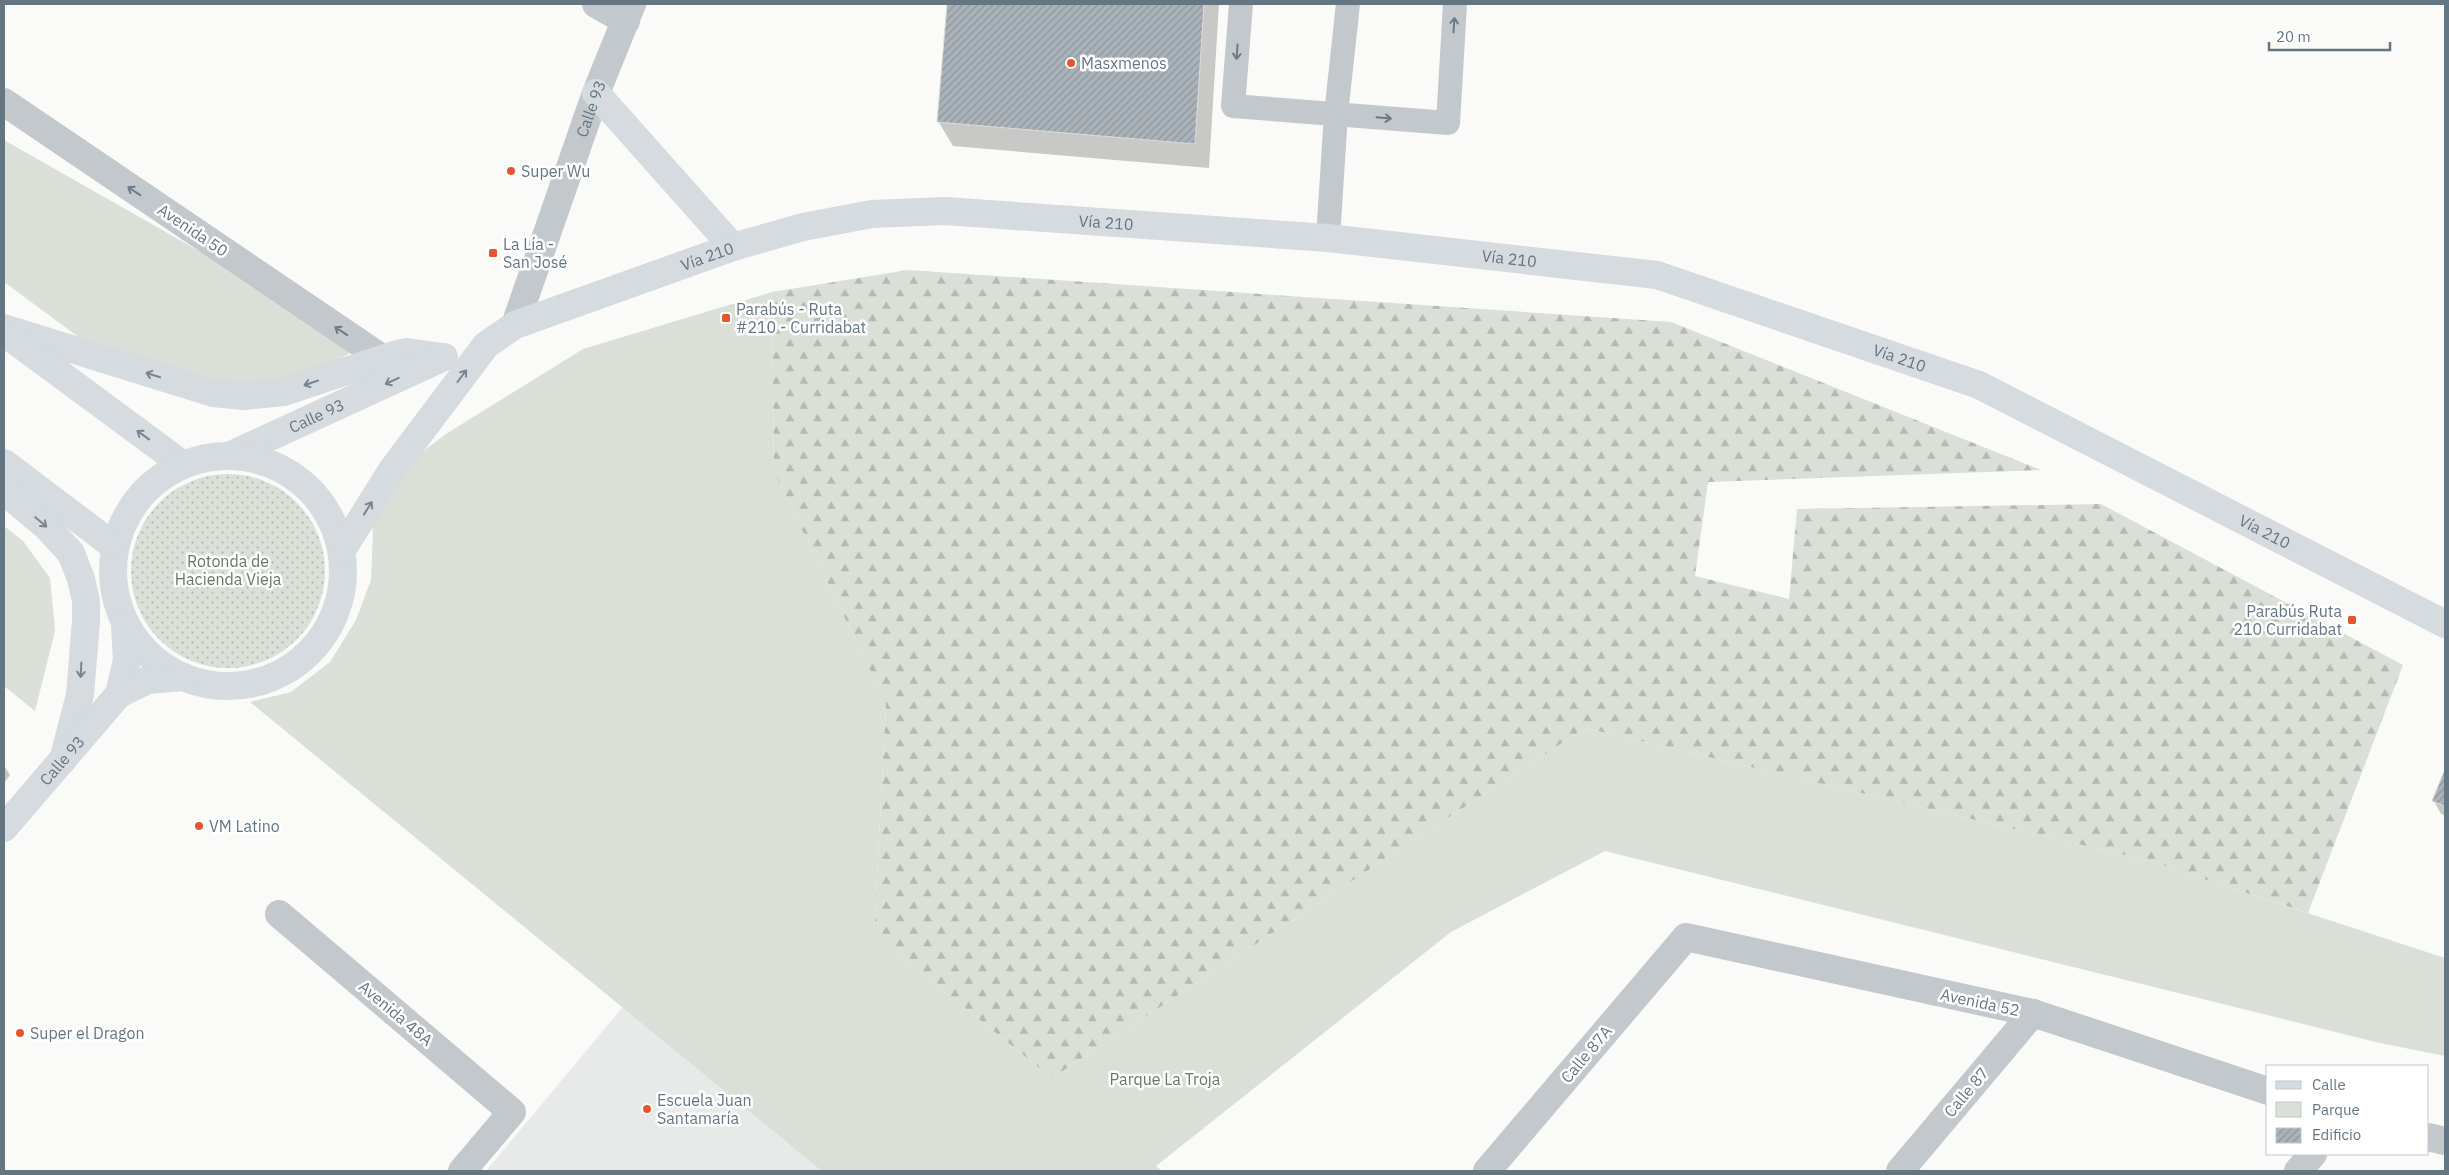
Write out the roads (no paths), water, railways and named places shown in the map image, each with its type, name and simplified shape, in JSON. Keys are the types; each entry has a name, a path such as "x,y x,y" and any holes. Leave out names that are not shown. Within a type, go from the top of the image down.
{"main road":[{"path":"596,93 733,247"},
{"name":"Vía 210","path":"515,325 733,247 804,227 872,214 945,211 1328,238 1658,275 1979,385 2445,624"},
{"name":"Calle 93","path":"342,550 392,470 486,345 515,325"},
{"path":"4,328 213,393 244,396 284,392 382,358 407,352 442,357"},
{"path":"4,332 182,464"},
{"name":"Calle 93","path":"230,456 442,357 486,345"},
{"path":"230,456 269,463 303,483 328,513 342,550 344,580 338,610 323,637 302,660 275,677 245,685 213,686 183,677 150,655 125,624 113,586 114,546 128,512 151,483 182,464 206,457 230,456"},
{"path":"4,463 114,546"},
{"path":"4,491 47,527 71,553 81,579 86,601 80,695 63,760"},
{"name":"Calle 93","path":"119,694 127,660 125,624"},
{"name":"Calle 93","path":"4,828 119,694 148,680 183,677"}],"street":[{"path":"596,4 629,12"},
{"name":"Calle 93","path":"515,325 596,93 629,12"},
{"name":"Avenida 50","path":"4,102 382,358"},
{"name":"Avenida 48A","path":"279,914 512,1112 462,1171"},
{"name":"Avenida 52","path":"1686,937 2033,1013 2266,1090"},
{"name":"Calle 87A","path":"1487,1171 1686,937"},
{"name":"Calle 87","path":"1900,1171 2033,1013"},
{"path":"2429,1137 2445,1141"},
{"path":"2298,1171 2312,1155"}],"lane":[{"path":"1241,4 1233,106 1448,124 1455,4"},
{"path":"1328,238 1336,114 1348,4"}],"place":[{"name":"Masxmenos","path":"1071,63"},
{"name":"Super Wu","path":"511,171"},
{"name":"La Lía - San José","path":"493,253"},
{"name":"Parabús - Ruta #210 - Curridabat","path":"726,318"},
{"name":"Parabús Ruta 210 Curridabat","path":"2352,620"},
{"name":"VM Latino","path":"199,826"},
{"name":"Super el Dragon","path":"20,1033"},
{"name":"Escuela Juan Santamaría","path":"647,1109"}],"park label":[{"name":"Rotonda de Hacienda Vieja","path":"228,570"},
{"name":"Parque La Troja","path":"1165,1079"}]}
